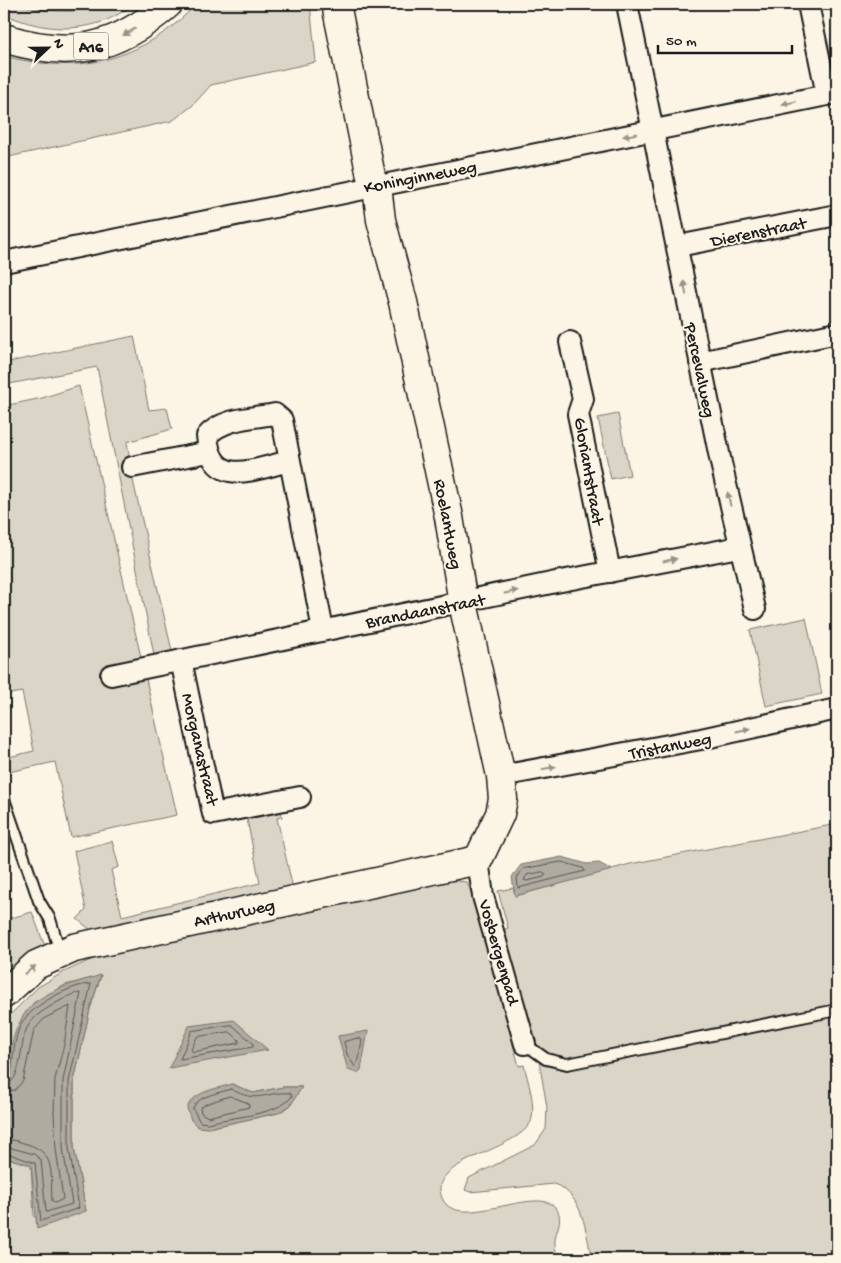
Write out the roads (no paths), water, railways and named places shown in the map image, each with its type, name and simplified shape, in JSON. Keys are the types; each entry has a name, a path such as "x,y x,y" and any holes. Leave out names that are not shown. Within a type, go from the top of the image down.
{"main road":[{"name":"A16","path":"4,38 33,47 64,50 98,45 124,35 152,18 168,4"},
{"name":"Roelantweg","path":"336,4 373,186 378,195 381,220 405,311 448,517 463,603 501,776 503,799 500,814 478,860"},
{"name":"Arthurweg","path":"4,994 15,982 36,965 61,954 115,938 478,860"}],"street":[{"name":"Percevalweg","path":"626,4 678,246 739,547 754,609"},
{"path":"808,4 832,94"},
{"name":"Koninginneweg","path":"4,262 832,94"},
{"name":"Dierenstraat","path":"678,246 837,215"},
{"path":"700,362 837,333"},
{"name":"Gloriantstraat","path":"570,342 583,399 578,414 610,572"},
{"path":"290,461 232,473 221,469 213,462 209,452 208,436 214,428 275,414 282,420 323,630"},
{"path":"132,468 209,452"},
{"name":"Brandaanstraat","path":"111,675 323,630 739,547"},
{"name":"Morganastraat","path":"181,660 212,814 300,797"},
{"name":"Tristanweg","path":"501,776 701,739 837,710"},
{"name":"Vosbergenpad","path":"478,860 483,896 525,1044"}],"lane":[{"path":"4,799 39,901 50,919 61,954"},
{"path":"525,1044 546,1060 567,1064 837,1010"}],"water":[{"path":"562,857 587,864 599,863 612,870 515,896 512,877 521,865"},
{"path":"101,975 90,1009 74,1081 74,1147 86,1211 37,1229 31,1165 4,1157 6,1075 15,1033 23,1016 41,998 57,989"},
{"path":"234,1020 268,1050 169,1068 189,1026"},
{"path":"368,1031 361,1070 357,1073 348,1070 338,1036"},
{"path":"232,1084 253,1093 283,1087 302,1087 290,1106 278,1113 208,1128 198,1127 191,1120 187,1108 190,1102 200,1094"}]}
